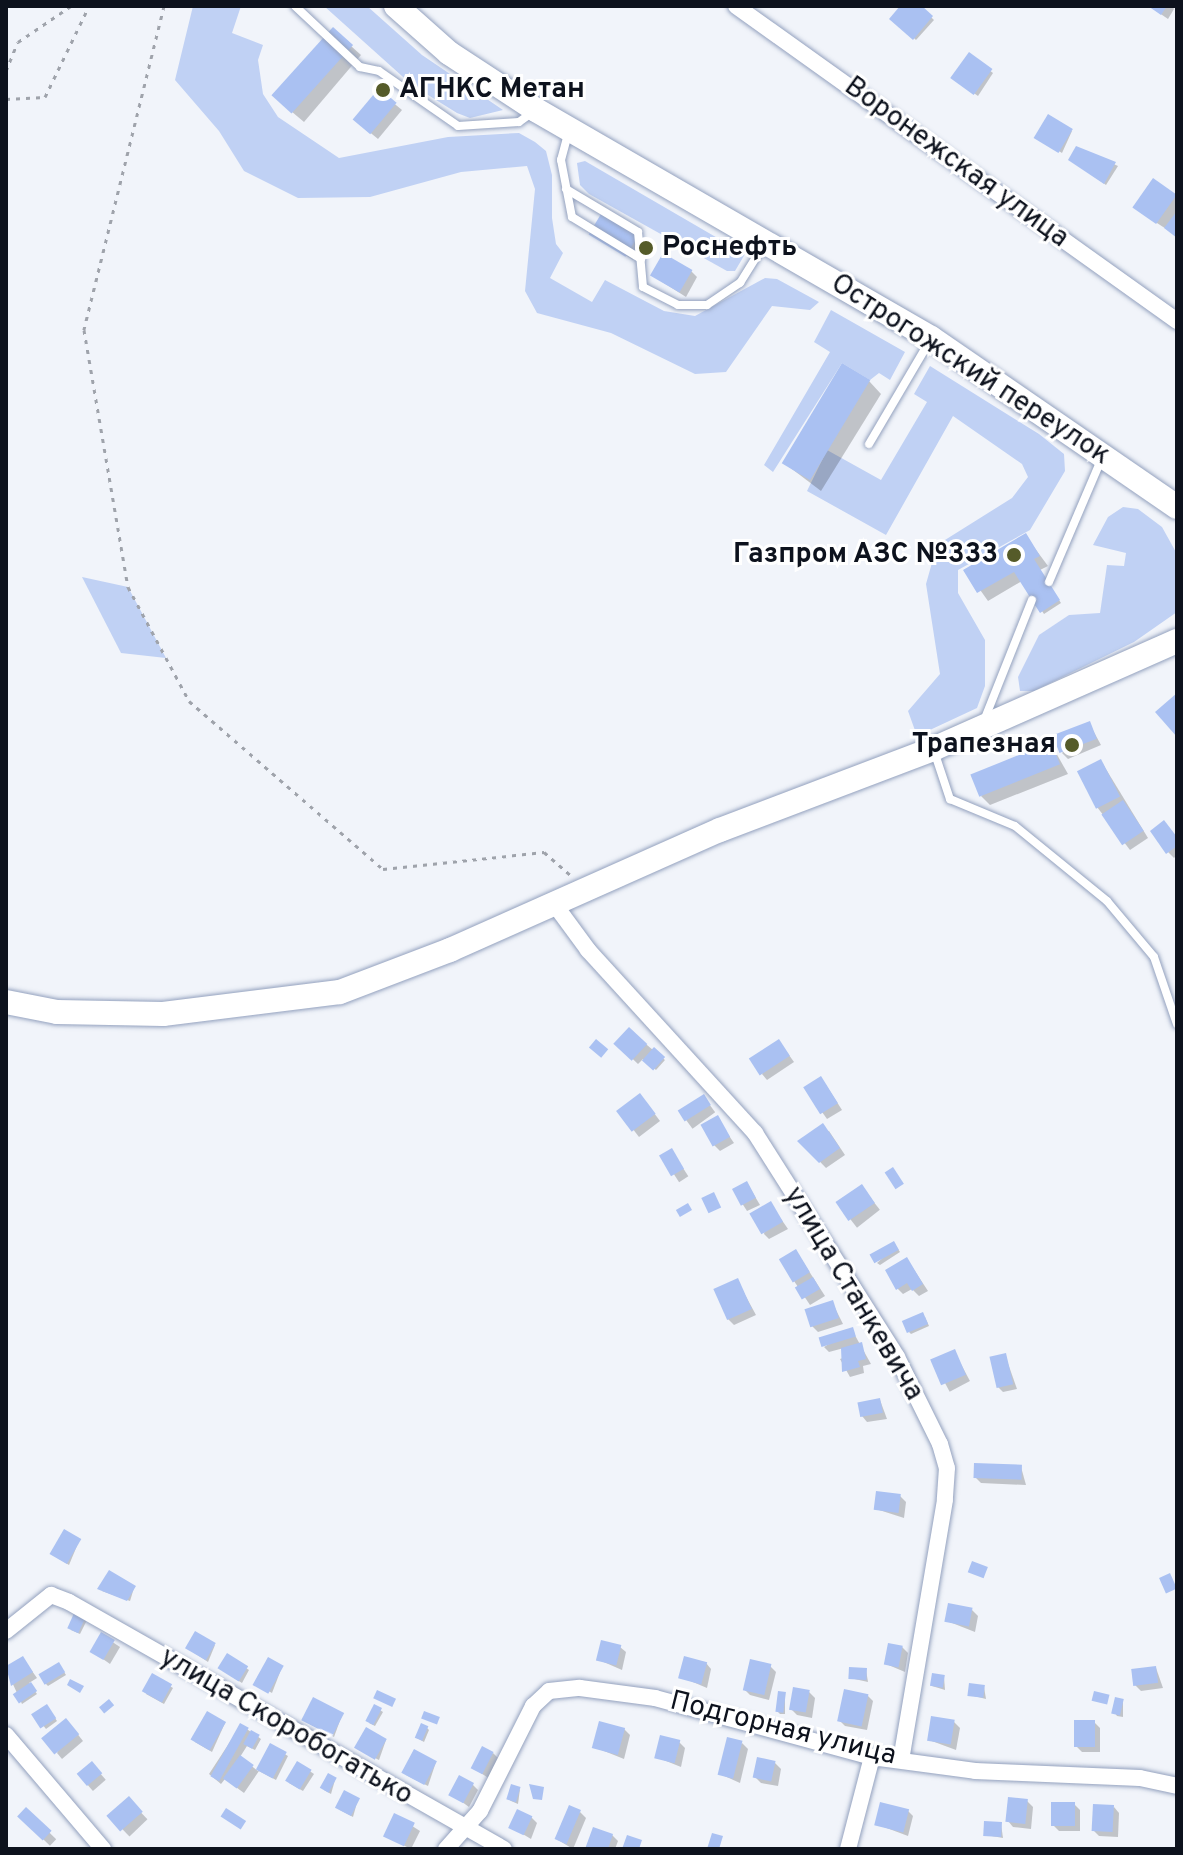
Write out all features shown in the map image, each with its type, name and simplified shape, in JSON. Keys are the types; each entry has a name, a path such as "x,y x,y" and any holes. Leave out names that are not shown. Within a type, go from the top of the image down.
{"main road":[{"name":"Острогожский переулок","path":"396,6 449,53 536,110 931,338 1177,507"},
{"path":"6,1002 57,1012 163,1014 340,992 555,905 720,830 933,749 1174,641"}],"street":[{"name":"Воронежская улица","path":"736,6 1177,321"},
{"path":"1151,490 1177,521"},
{"name":"улица Станкевича","path":"555,905 588,950 755,1133 897,1357 940,1444 947,1468 945,1500 901,1759"},
{"name":"улица Скоробогатько","path":"6,1631 51,1595 69,1602 460,1828 504,1849"},
{"name":"Подгорная улица","path":"460,1828 480,1811 533,1706 549,1691 580,1688 739,1718 872,1757 975,1771 1140,1778 1177,1786"},
{"path":"6,1735 103,1849"},
{"path":"848,1849 872,1757"},
{"path":"446,1849 460,1828"}],"lane":[{"path":"295,6 360,67 379,71 458,126 519,122 536,110"},
{"path":"569,130 561,160 572,217 641,259"},
{"path":"566,189 638,232 643,287 678,305 707,305 740,283 766,243"},
{"path":"869,444 931,338"},
{"path":"1049,582 1104,454"},
{"path":"981,728 1032,600"},
{"path":"933,749 950,799 1015,826 1107,901 1154,957 1177,1024"}],"path":[{"path":"6,71 18,42 71,6"},
{"path":"6,99 45,97 89,6"},
{"path":"164,6 84,330 128,587 189,701 383,869 544,852 566,867 583,892"}],"shaded area":[{"path":"193,6 241,6 232,33 263,45 258,60 263,94 278,117 339,158 448,137 519,133 535,142 546,151 552,175 552,218 556,244 563,253 550,278 592,302 605,280 664,311 695,316 765,278 777,279 819,302 810,310 772,306 726,372 695,374 611,333 537,313 525,291 535,189 527,166 461,172 370,197 298,198 244,171 219,131 175,80"},
{"path":"324,6 367,6 422,55 503,110 470,118 457,113 412,85"},
{"path":"585,161 745,254 735,271 727,271 589,194 580,185 577,163"},
{"path":"831,310 905,352 890,380 879,373 870,380 842,363 773,472 764,465 830,352 814,342"},
{"path":"930,366 1039,434 1064,454 1065,471 1030,530 958,570 958,593 985,640 985,686 977,708 917,736 908,711 940,674 926,584 937,545 1012,498 1028,477 1022,464 953,416 886,535 807,491 827,450 881,480 927,402 914,394"},
{"path":"1123,507 1138,509 1162,527 1177,554 1177,612 1134,642 1034,691 1020,691 1018,677 1039,635 1069,615 1100,613 1107,565 1124,566 1126,553 1093,545 1108,517"},
{"path":"82,577 128,587 166,658 121,653"}],"building":[{"path":"900,6 922,6 933,16 913,40 889,19"},
{"path":"1148,6 1167,6 1161,15"},
{"path":"333,27 353,45 292,113 271,95"},
{"path":"969,52 992,69 974,95 950,78"},
{"path":"379,88 397,103 370,134 353,119"},
{"path":"1048,114 1073,129 1058,153 1034,138"},
{"path":"1076,146 1116,162 1104,184 1068,160"},
{"path":"1153,178 1177,195 1156,224 1132,207"},
{"path":"1177,211 1177,238 1164,228"},
{"path":"601,214 638,236 625,257 589,235"},
{"path":"663,253 692,270 679,293 650,276"},
{"path":"842,363 870,380 810,480 782,463"},
{"path":"1026,533 1040,556 1034,559 1060,600 1040,613 1014,572 977,593 963,570"},
{"path":"1177,693 1177,737 1155,712"},
{"path":"1090,721 1097,739 1059,753 1053,735"},
{"path":"1051,742 1060,764 979,797 970,775"},
{"path":"1101,759 1120,796 1096,809 1077,771"},
{"path":"1123,800 1144,831 1122,845 1101,815"},
{"path":"1164,820 1177,837 1177,846 1166,854 1150,831"},
{"path":"629,1027 647,1044 632,1061 613,1044"},
{"path":"596,1039 608,1049 601,1058 589,1047"},
{"path":"779,1039 790,1056 760,1075 749,1059"},
{"path":"654,1047 665,1057 653,1070 642,1060"},
{"path":"821,1076 838,1103 820,1114 803,1087"},
{"path":"640,1093 656,1114 632,1132 616,1111"},
{"path":"704,1094 711,1105 685,1121 678,1110"},
{"path":"718,1115 730,1137 713,1147 701,1125"},
{"path":"823,1123 840,1148 819,1163 797,1141"},
{"path":"672,1148 684,1169 671,1176 659,1156"},
{"path":"893,1167 904,1184 896,1189 885,1172"},
{"path":"747,1181 756,1198 741,1206 732,1189"},
{"path":"862,1184 875,1203 848,1221 835,1202"},
{"path":"714,1192 721,1207 708,1213 701,1198"},
{"path":"771,1201 783,1222 761,1234 749,1214"},
{"path":"688,1203 692,1210 680,1217 676,1210"},
{"path":"894,1241 899,1250 874,1263 870,1255"},
{"path":"796,1249 810,1272 793,1282 779,1259"},
{"path":"907,1257 923,1284 912,1291 907,1283 896,1290 885,1270"},
{"path":"813,1277 820,1289 802,1300 795,1288"},
{"path":"738,1278 752,1309 727,1320 713,1289"},
{"path":"833,1300 839,1318 810,1327 804,1309"},
{"path":"923,1312 928,1324 907,1333 902,1321"},
{"path":"853,1327 856,1337 821,1347 819,1338"},
{"path":"862,1342 866,1359 858,1361 860,1367 842,1372 841,1348"},
{"path":"955,1349 966,1375 941,1385 930,1360"},
{"path":"1006,1353 1013,1384 997,1388 989,1357"},
{"path":"880,1398 883,1413 860,1417 857,1402"},
{"path":"974,1463 1022,1465 1021,1480 973,1478"},
{"path":"876,1491 901,1494 898,1513 874,1510"},
{"path":"64,1529 81,1539 67,1564 50,1554"},
{"path":"972,1561 988,1567 984,1578 968,1572"},
{"path":"109,1570 136,1586 127,1601 97,1589"},
{"path":"1170,1573 1177,1589 1166,1593 1159,1578"},
{"path":"948,1603 973,1608 969,1626 944,1622"},
{"path":"75,1611 86,1616 78,1633 67,1628"},
{"path":"195,1631 216,1643 206,1660 185,1648"},
{"path":"101,1632 115,1640 103,1660 90,1652"},
{"path":"601,1640 621,1645 616,1665 596,1660"},
{"path":"888,1643 903,1646 899,1667 884,1665"},
{"path":"227,1653 248,1666 239,1682 217,1668"},
{"path":"23,1656 33,1672 11,1686 6,1666"},
{"path":"684,1656 707,1662 701,1684 678,1678"},
{"path":"268,1657 284,1666 268,1694 252,1685"},
{"path":"750,1659 771,1664 764,1695 743,1690"},
{"path":"59,1662 65,1672 45,1685 38,1674"},
{"path":"1156,1666 1158,1683 1133,1686 1131,1669"},
{"path":"849,1667 867,1668 866,1680 848,1679"},
{"path":"152,1673 172,1684 162,1703 142,1691"},
{"path":"932,1673 945,1675 943,1688 930,1686"},
{"path":"70,1679 84,1686 80,1693 67,1685"},
{"path":"31,1682 37,1691 19,1703 13,1694"},
{"path":"969,1683 985,1685 983,1698 967,1696"},
{"path":"793,1687 810,1690 806,1713 789,1710"},
{"path":"844,1689 868,1694 862,1726 837,1721"},
{"path":"377,1690 396,1699 392,1707 373,1698"},
{"path":"778,1691 786,1692 783,1713 775,1712"},
{"path":"1094,1691 1110,1695 1107,1705 1092,1701"},
{"path":"313,1697 344,1713 332,1736 301,1720"},
{"path":"1115,1697 1124,1699 1120,1716 1111,1714"},
{"path":"109,1699 114,1705 104,1713 99,1707"},
{"path":"47,1704 56,1718 40,1729 31,1714"},
{"path":"374,1704 382,1708 373,1725 365,1721"},
{"path":"207,1711 226,1722 210,1751 190,1740"},
{"path":"424,1711 440,1717 437,1725 421,1718"},
{"path":"931,1716 955,1720 951,1744 927,1741"},
{"path":"66,1718 79,1734 54,1754 41,1738"},
{"path":"1074,1720 1095,1720 1095,1747 1074,1747"},
{"path":"599,1721 625,1728 618,1755 592,1748"},
{"path":"240,1723 249,1728 219,1781 210,1776"},
{"path":"421,1723 428,1726 422,1741 415,1738"},
{"path":"366,1727 387,1739 375,1760 354,1748"},
{"path":"251,1730 260,1735 252,1749 243,1744"},
{"path":"660,1735 680,1740 675,1763 654,1758"},
{"path":"727,1737 743,1741 733,1779 718,1775"},
{"path":"270,1743 287,1752 273,1778 256,1769"},
{"path":"482,1746 494,1752 482,1774 471,1768"},
{"path":"414,1749 437,1761 424,1785 401,1773"},
{"path":"240,1755 254,1765 237,1788 223,1778"},
{"path":"757,1757 776,1761 771,1781 753,1778"},
{"path":"92,1761 102,1773 87,1786 77,1774"},
{"path":"297,1761 312,1770 300,1789 285,1781"},
{"path":"328,1773 337,1778 329,1793 320,1788"},
{"path":"459,1775 474,1783 463,1803 448,1795"},
{"path":"511,1784 521,1787 516,1802 506,1799"},
{"path":"529,1784 544,1787 542,1800 533,1799"},
{"path":"344,1790 360,1798 351,1816 335,1808"},
{"path":"129,1796 143,1812 120,1832 106,1816"},
{"path":"1008,1797 1028,1799 1025,1824 1005,1822"},
{"path":"880,1802 909,1809 903,1833 874,1825"},
{"path":"1051,1802 1075,1802 1075,1826 1051,1826"},
{"path":"1093,1804 1114,1805 1113,1832 1092,1831"},
{"path":"569,1805 581,1810 567,1844 555,1839"},
{"path":"26,1807 52,1831 43,1840 17,1817"},
{"path":"226,1808 246,1821 241,1829 221,1816"},
{"path":"517,1809 532,1816 524,1835 508,1828"},
{"path":"394,1813 415,1823 404,1846 383,1837"},
{"path":"984,1821 1002,1822 1001,1837 983,1836"},
{"path":"593,1827 613,1834 608,1849 585,1849"},
{"path":"712,1833 723,1836 719,1849 707,1849"},
{"path":"627,1835 642,1840 639,1849 622,1849"}],"place":[{"name":"АГНКС Метан","path":"383,90"},
{"name":"Роснефть","path":"646,248"},
{"name":"Газпром АЗС №333","path":"1014,555"},
{"name":"Трапезная","path":"1072,745"}]}
